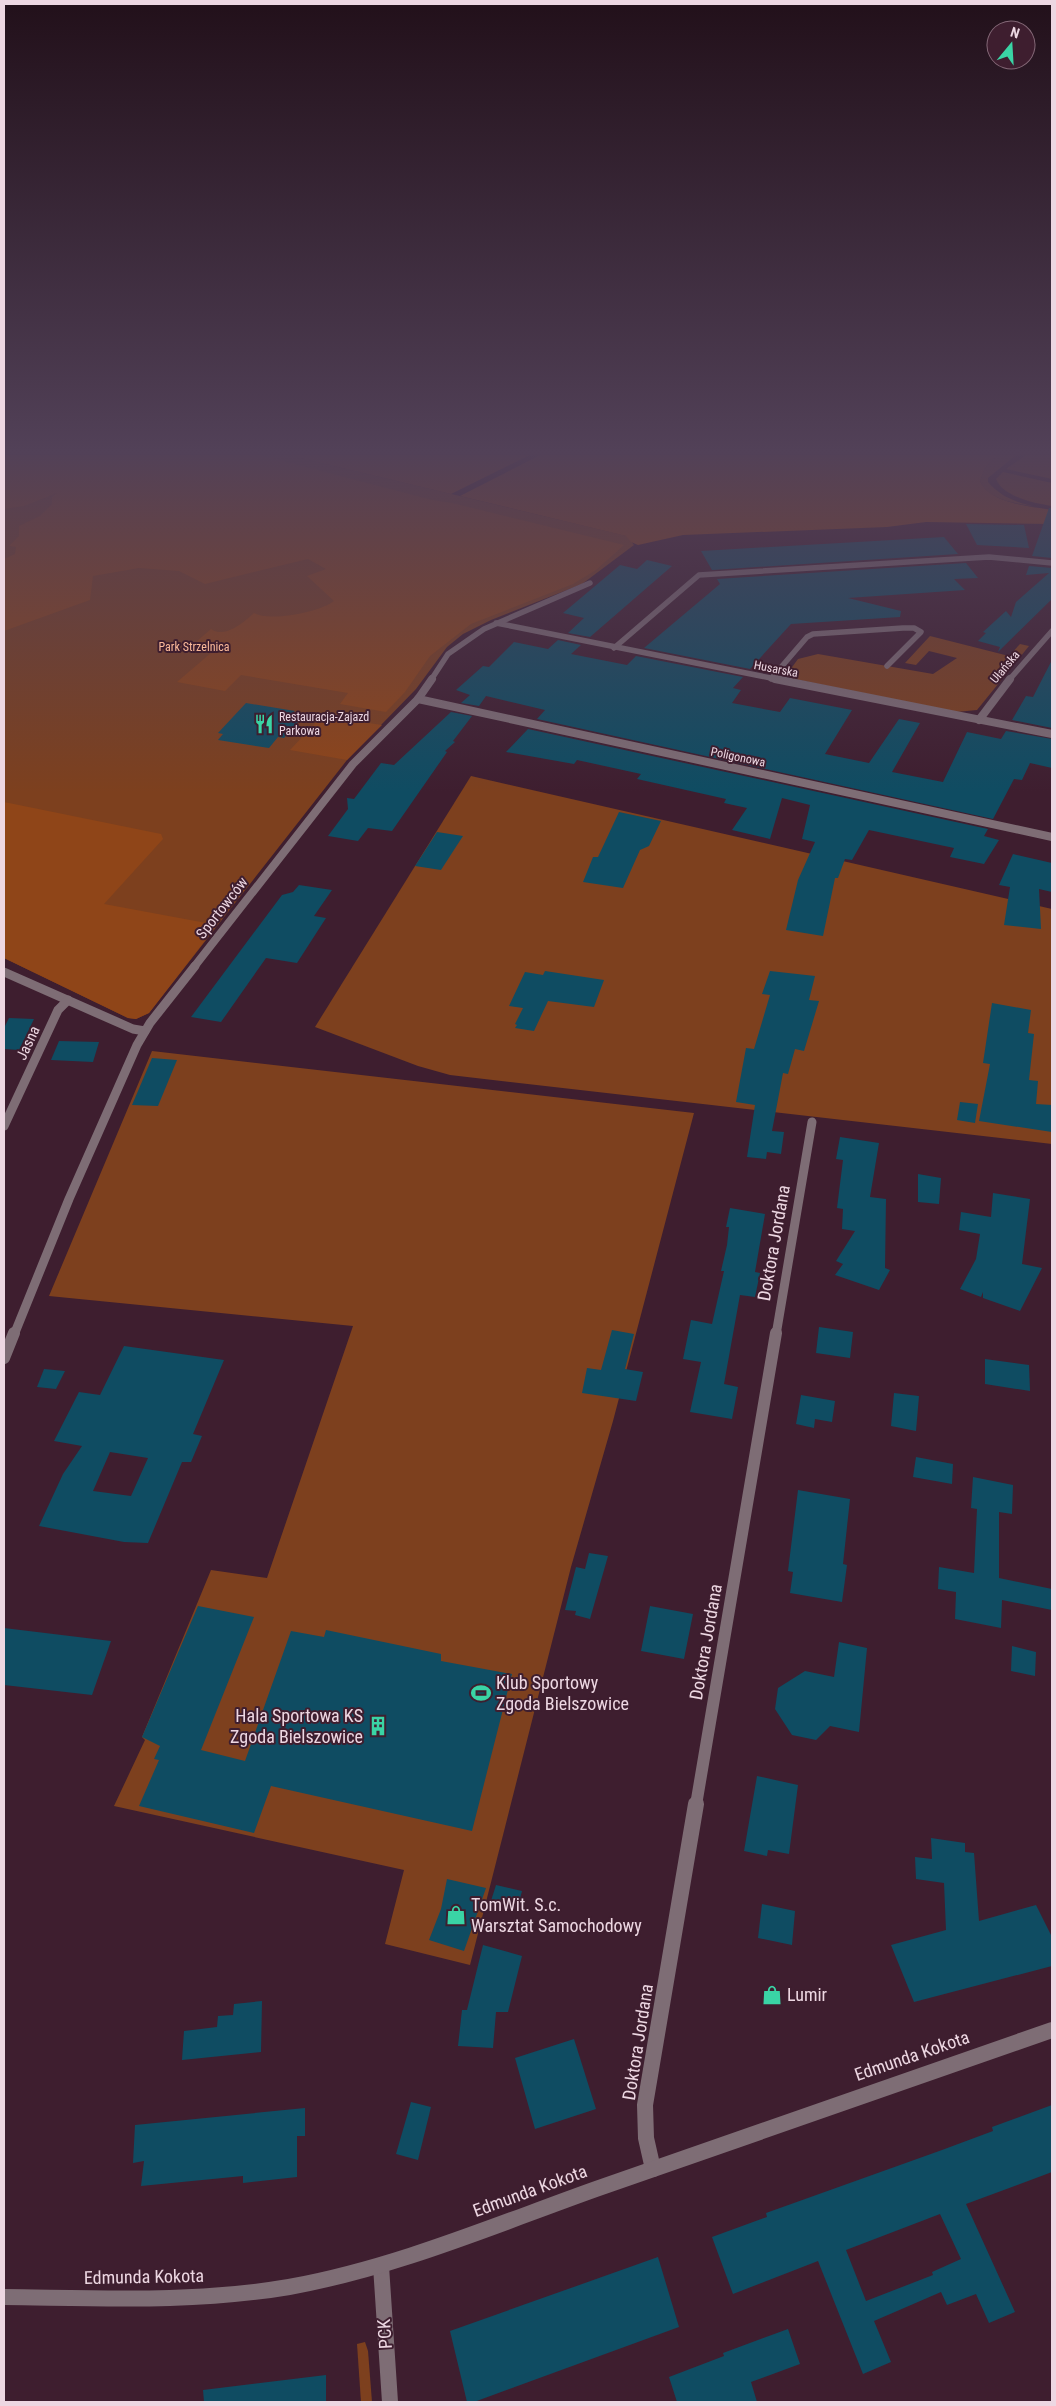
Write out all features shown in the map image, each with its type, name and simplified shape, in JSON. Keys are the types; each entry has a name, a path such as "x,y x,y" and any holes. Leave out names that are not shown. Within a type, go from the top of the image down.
{"street":[{"path":"614,648 699,575 823,567"},
{"name":"Sportowców","path":"4,1358 69,1199 145,1031 354,764 418,698 448,654 461,643 496,623 590,583"},
{"name":"Husarska","path":"496,623 1052,734"},
{"path":"771,679 806,637 813,634 903,628 919,630 920,635 887,666"},
{"name":"Ułańska","path":"979,720 1010,678 1052,631"},
{"name":"Poligonowa","path":"418,698 1052,837"},
{"path":"4,972 133,1029 145,1031"},
{"name":"Jasna","path":"4,1126 58,1010 68,1000"},
{"name":"Doktora Jordana","path":"653,2169 646,2138 645,2104 812,1122"},
{"name":"Edmunda Kokota","path":"4,2297 130,2298 209,2296 287,2288 380,2266 850,2098 1052,2030"},
{"name":"PCK","path":"380,2266 390,2402"}],"green space":[{"name":"Park Strzelnica","path":"4,567 604,567 582,584 491,620 463,634 447,647 416,689 347,760 149,1013 136,1019 128,1018 4,958"},
{"path":"4,567 274,567 205,584 179,571 139,568 93,576 90,600 4,631"},
{"path":"323,567 599,567 573,584 471,624 430,656 405,692 386,712 340,704 348,693 241,675 225,691 177,682 212,652 189,648 211,629 216,632 228,631 240,625 254,613 261,616 295,615 318,609 334,601 307,576 326,569"},
{"path":"930,636 1009,656 1020,644 1029,646 977,710 956,712 794,679 787,674 798,659 818,654 933,674 957,658 929,651 916,665 905,663"},
{"path":"322,716 382,725 347,760 290,750"},
{"path":"471,776 1052,909 1052,1144 450,1075 418,1066 315,1027"},
{"path":"4,802 161,834 163,839 104,904 217,925 149,1013 136,1019 128,1018 4,958"},
{"path":"152,1051 694,1113 613,1421 571,1567 470,1965 385,1944 404,1870 114,1806 145,1740 142,1737 211,1570 267,1578 353,1326 49,1296"},
{"path":"365,2342 368,2351 372,2402 361,2402 357,2344"}],"building":[{"path":"617,567 637,569 639,567 671,567 590,637 568,633 584,618 563,613"},
{"path":"710,567 754,567 712,570"},
{"path":"899,567 969,567 978,578 954,579 965,590 848,598 901,611 900,617 791,624 750,669 644,648 720,584 717,579"},
{"path":"1029,567 1052,568 1052,599 998,652 1000,647 978,641 986,633 983,632 1006,611 1011,617 1016,602 1049,573 1026,575"},
{"path":"558,640 581,645 571,654 627,665 636,656 743,677 733,688 741,690 732,703 780,712 790,698 852,710 825,754 869,763 899,719 920,723 892,772 943,782 967,732 1001,739 1006,731 1052,739 1052,768 1030,763 1022,780 1014,779 993,819 537,719 545,710 486,696 479,706 461,703 470,695 456,690 483,666 489,667 514,642 548,649"},
{"path":"1052,660 1052,728 1012,720 1026,696 1033,697"},
{"name":"Restauracja-Zajazd Parkowa","path":"246,703 295,711 292,713 304,715 284,738 278,737 269,748 218,740 223,734 218,733"},
{"path":"451,712 472,716 453,741 455,742 445,751 447,752 392,831 368,828 358,841 328,836 348,809 347,798 354,799 381,763 394,765"},
{"path":"528,729 988,829 984,836 999,840 984,864 950,857 954,848 869,830 852,860 845,859 838,878 835,878 823,936 786,930 798,880 815,842 802,839 810,805 782,798 770,839 732,830 747,808 724,803 726,799 637,779 641,774 577,760 574,764 506,752"},
{"path":"619,812 661,821 649,846 640,850 623,888 583,882 593,857 598,857"},
{"path":"437,832 463,836 441,870 415,866"},
{"path":"1013,854 1052,863 1052,892 1039,889 1041,929 1004,925 1010,887 999,885"},
{"path":"299,885 332,890 314,916 326,918 297,963 266,958 221,1022 191,1017 282,895 293,892"},
{"path":"545,971 604,980 594,1007 548,1001 534,1031 515,1028 523,1008 509,1006 525,972 543,975"},
{"path":"770,971 815,976 809,1000 819,1001 804,1051 795,1049 788,1074 783,1073 772,1131 784,1132 781,1154 767,1152 766,1159 747,1157 755,1105 736,1102 746,1048 754,1049 770,995 762,994"},
{"path":"992,1003 1031,1010 1028,1033 1034,1034 1029,1080 1038,1081 1036,1104 1052,1105 1052,1132 979,1121 990,1064 983,1063"},
{"path":"9,1018 34,1019 19,1050 4,1049 4,1028"},
{"path":"59,1041 99,1042 93,1062 51,1060"},
{"path":"152,1058 177,1060 158,1106 132,1105"},
{"path":"960,1102 978,1104 975,1123 957,1120"},
{"path":"840,1137 879,1143 870,1197 886,1199 885,1268 890,1270 879,1290 835,1275 843,1264 836,1261 855,1231 842,1229 843,1209 837,1208 843,1160 836,1159"},
{"path":"918,1174 941,1178 939,1204 918,1202"},
{"path":"993,1193 1030,1199 1022,1264 1042,1268 1020,1311 983,1298 983,1292 981,1297 960,1289 976,1259 980,1234 959,1230 961,1212 991,1217"},
{"path":"730,1208 765,1214 755,1272 760,1273 755,1297 740,1295 724,1384 738,1387 732,1419 690,1412 701,1362 683,1359 691,1320 712,1324 724,1271 721,1271 727,1245 729,1227 726,1227"},
{"path":"819,1327 853,1332 850,1358 816,1353"},
{"path":"612,1330 634,1334 625,1369 643,1372 636,1401 582,1393 587,1368 601,1370"},
{"path":"124,1346 224,1360 193,1434 202,1436 191,1462 182,1462 148,1543 124,1542 39,1526 63,1474 82,1446 54,1441 79,1392 100,1395","holes":["110,1452 148,1458 131,1496 93,1491"]},
{"path":"985,1359 1029,1365 1030,1391 985,1384"},
{"path":"44,1369 65,1371 56,1389 37,1387"},
{"path":"894,1393 919,1396 916,1431 891,1426"},
{"path":"801,1395 835,1401 832,1422 815,1419 814,1428 796,1424"},
{"path":"916,1457 953,1464 952,1484 913,1477"},
{"path":"973,1477 1013,1485 1012,1514 999,1512 999,1578 1052,1589 1052,1610 1002,1600 1001,1628 955,1619 956,1592 938,1589 939,1567 974,1573 977,1509 971,1508"},
{"path":"798,1490 850,1499 843,1564 847,1565 842,1602 790,1593 793,1572 788,1571"},
{"path":"589,1553 608,1556 590,1619 575,1615 576,1611 565,1610 576,1567 585,1569"},
{"name":"Hala Sportowa KS Zgoda Bielszowice","path":"198,1606 254,1617 201,1750 245,1761 291,1631 324,1637 326,1630 441,1654 441,1661 512,1674 472,1831 271,1786 254,1833 139,1806 159,1760 154,1759 160,1746 142,1737"},
{"path":"650,1606 693,1614 684,1659 641,1651"},
{"path":"4,1628 111,1641 92,1695 4,1685"},
{"path":"839,1642 867,1648 859,1732 830,1726 816,1740 792,1735 775,1709 778,1688 805,1671 834,1677"},
{"path":"1012,1646 1036,1652 1035,1676 1011,1671"},
{"path":"757,1776 798,1785 789,1854 768,1850 767,1856 744,1851"},
{"path":"931,1838 965,1843 965,1852 974,1853 979,1921 1036,1905 1052,1937 1052,1966 914,2002 891,1945 946,1930 944,1883 916,1879 915,1857 932,1859"},
{"name":"TomWit. S.c. Warsztat Samochodowy","path":"447,1879 486,1888 464,1951 429,1940 441,1909"},
{"path":"496,1885 522,1891 517,1910 490,1904"},
{"path":"762,1904 795,1911 792,1945 758,1938"},
{"path":"483,1945 522,1956 508,2012 496,2012 493,2048 458,2046 462,2010 467,2010"},
{"path":"262,2001 261,2052 182,2060 184,2031 217,2027 218,2016 233,2015 234,2004"},
{"path":"574,2039 596,2109 535,2129 515,2058"},
{"path":"411,2102 431,2107 418,2160 396,2154"},
{"path":"1052,2105 1052,2172 966,2204 1015,2312 989,2323 976,2294 947,2305 941,2292 874,2321 891,2362 863,2374 818,2261 733,2294 712,2237 767,2217 766,2213 993,2131 992,2127","holes":["940,2214 961,2259 932,2272 933,2275 866,2301 846,2250"]},
{"path":"305,2108 305,2136 297,2136 297,2177 243,2183 243,2176 141,2186 144,2161 133,2163 135,2125"},
{"path":"658,2257 679,2327 474,2402 467,2402 450,2331"},
{"path":"788,2329 800,2364 751,2382 757,2402 677,2402 669,2377 724,2356 723,2353"},
{"path":"326,2375 326,2402 204,2402 203,2390"}],"place":[{"name":"Restauracja-Zajazd Parkowa","path":"264,724"},
{"name":"Klub Sportowy Zgoda Bielszowice","path":"481,1693"},
{"name":"Hala Sportowa KS Zgoda Bielszowice","path":"378,1726"},
{"name":"TomWit. S.c. Warsztat Samochodowy","path":"456,1915"},
{"name":"Lumir","path":"772,1995"}]}
